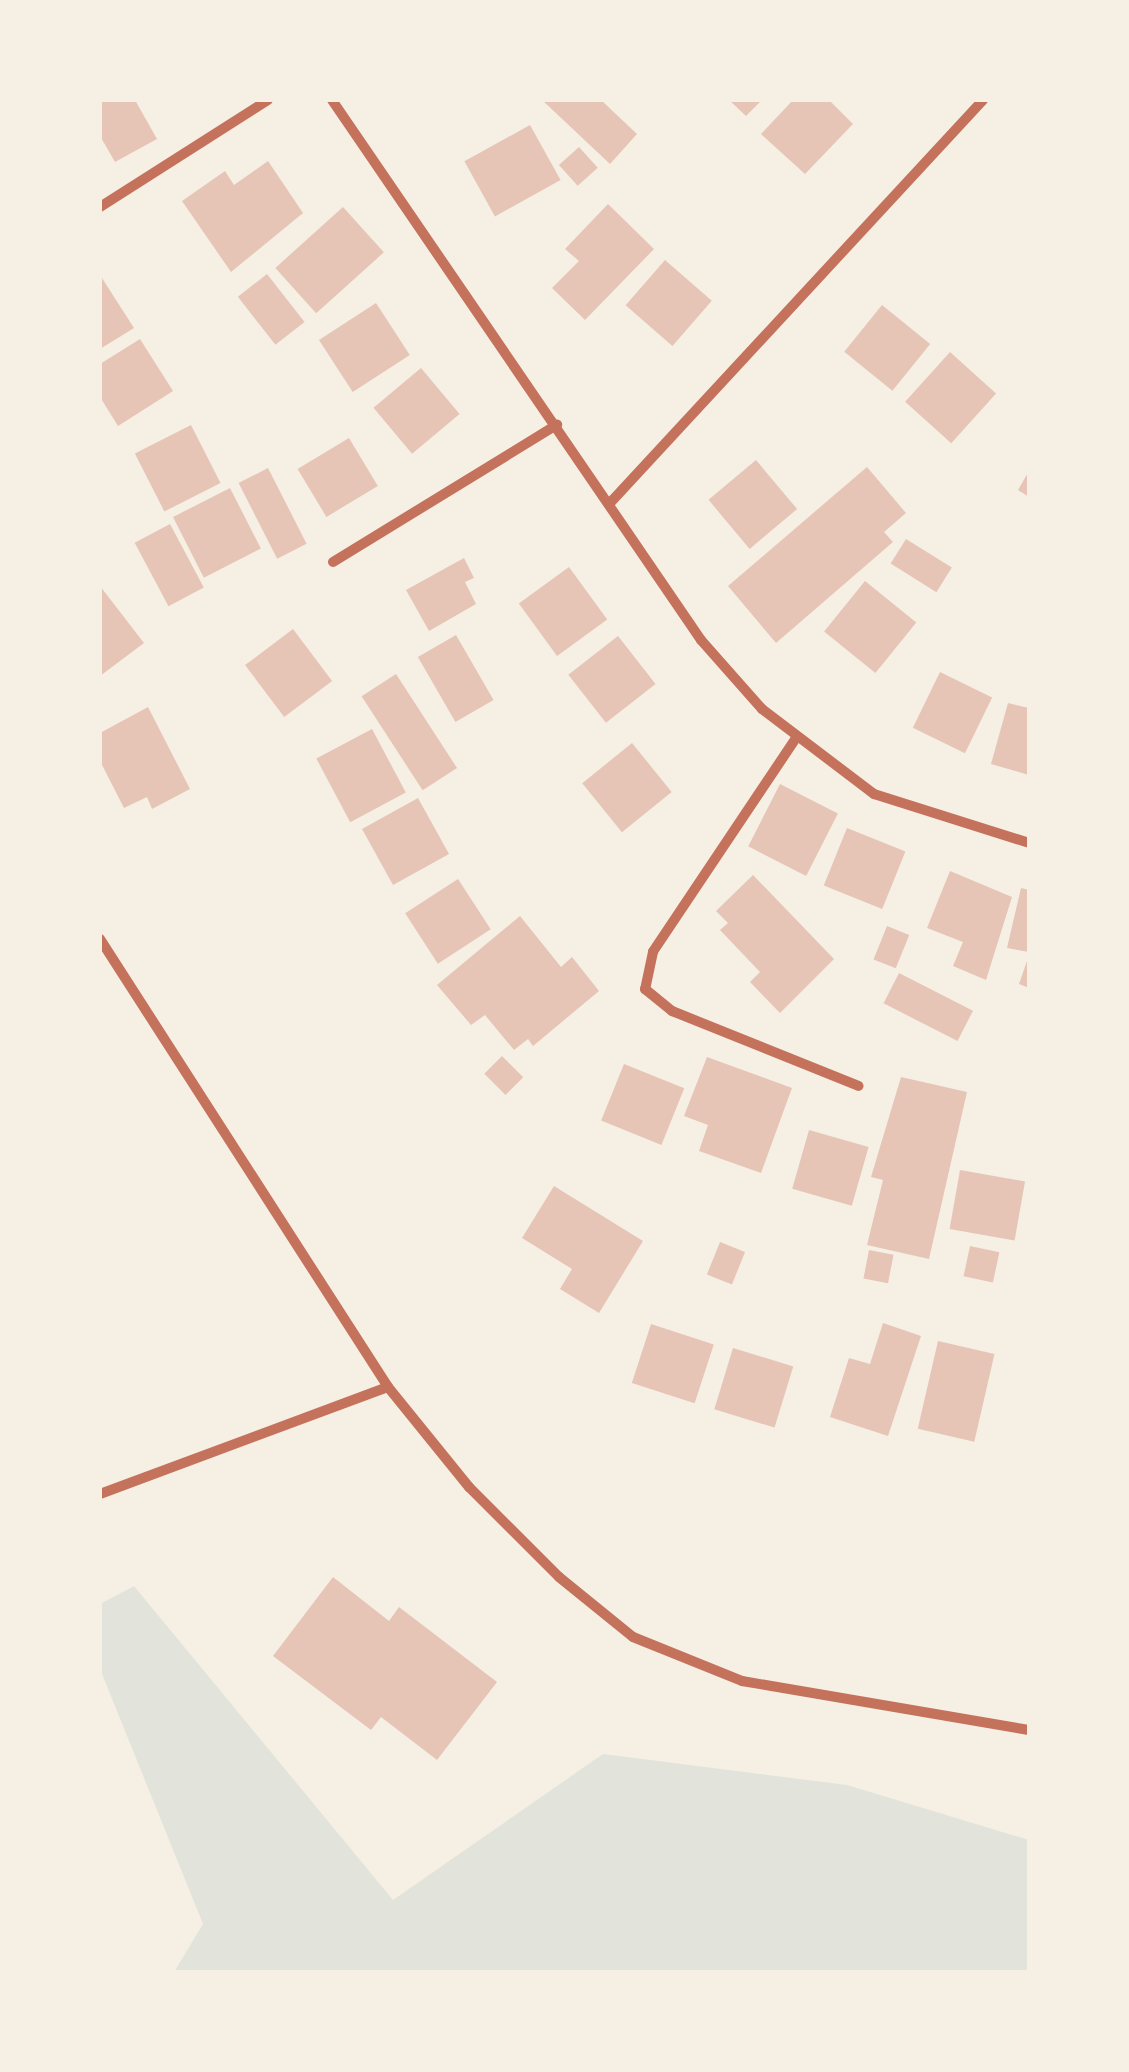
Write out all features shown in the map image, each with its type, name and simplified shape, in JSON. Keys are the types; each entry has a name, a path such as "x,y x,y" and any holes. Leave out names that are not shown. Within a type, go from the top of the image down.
{"street":[{"path":"100,207 268,100"},
{"path":"332,100 558,424 701,640 796,738 874,794 1029,843"},
{"path":"610,503 983,100"},
{"path":"334,562 558,424"},
{"path":"796,738 653,952 645,988 672,1010 858,1086"},
{"path":"100,938 388,1387 469,1486 559,1576 633,1636 742,1682 1029,1730"},
{"path":"100,1494 388,1387"}],"shaded area":[{"path":"134,1586 393,1900 603,1754 847,1785 1029,1840 1029,1972 174,1972 203,1924 100,1669 100,1604"}],"building":[{"path":"100,100 135,100 157,139 115,162 100,136"},
{"path":"542,100 601,100 637,134 610,164"},
{"path":"729,100 762,100 746,116"},
{"path":"793,100 829,100 853,124 805,174 761,134"},
{"path":"530,125 561,180 495,216 464,161"},
{"path":"579,147 598,168 578,186 559,165"},
{"path":"268,161 303,213 231,272 182,201 225,171 234,185"},
{"path":"608,204 654,249 585,320 552,288 579,261 565,249"},
{"path":"343,207 384,252 316,313 275,268"},
{"path":"665,260 712,301 672,346 626,305"},
{"path":"267,274 305,322 275,345 238,297"},
{"path":"100,275 134,328 100,349"},
{"path":"376,303 410,355 353,392 319,340"},
{"path":"882,305 930,344 892,391 844,352"},
{"path":"140,339 173,391 118,426 100,397 100,364"},
{"path":"950,352 996,393 951,443 905,402"},
{"path":"421,368 460,414 412,454 374,408"},
{"path":"191,425 221,483 164,512 135,454"},
{"path":"349,438 378,486 326,517 298,469"},
{"path":"756,460 797,509 750,549 709,500"},
{"path":"867,467 906,513 884,532 893,542 776,643 728,586"},
{"path":"268,468 307,544 277,559 239,483"},
{"path":"1029,471 1029,497 1018,490"},
{"path":"230,488 261,549 204,578 173,517"},
{"path":"170,524 204,588 168,606 135,543"},
{"path":"906,539 952,568 936,592 891,564"},
{"path":"464,558 474,578 465,582 476,604 429,631 406,590"},
{"path":"569,567 607,620 557,656 519,603"},
{"path":"865,581 916,623 875,673 824,632"},
{"path":"100,586 144,643 100,676"},
{"path":"293,629 332,681 284,717 245,665"},
{"path":"456,635 494,700 455,722 418,657"},
{"path":"618,636 656,684 606,723 568,675"},
{"path":"940,672 992,697 965,753 913,728"},
{"path":"396,674 457,768 423,790 362,696"},
{"path":"1008,703 1029,708 1029,775 991,764"},
{"path":"148,707 190,789 152,809 147,797 124,808 100,761 100,733"},
{"path":"372,729 406,793 350,822 316,759"},
{"path":"632,743 672,792 622,832 582,783"},
{"path":"780,784 838,814 806,876 748,846"},
{"path":"418,798 449,854 393,885 362,829"},
{"path":"847,828 905,852 882,909 824,885"},
{"path":"950,871 1012,897 986,980 953,966 963,942 927,928"},
{"path":"753,875 834,959 780,1013 750,982 760,972 720,930 728,923 716,911"},
{"path":"458,879 491,929 438,964 405,913"},
{"path":"1021,888 1029,890 1029,952 1007,948"},
{"path":"520,916 561,967 572,957 599,991 533,1046 528,1039 514,1050 485,1015 471,1025 437,985"},
{"path":"887,926 909,935 896,968 874,959"},
{"path":"1029,958 1029,988 1019,984"},
{"path":"899,973 973,1011 958,1041 884,1003"},
{"path":"502,1056 523,1077 506,1095 484,1074"},
{"path":"707,1057 792,1088 761,1173 699,1151 708,1125 684,1116"},
{"path":"624,1064 684,1088 661,1145 601,1121"},
{"path":"901,1077 967,1092 929,1259 867,1245 883,1180 871,1177"},
{"path":"809,1130 869,1147 852,1206 792,1189"},
{"path":"960,1170 1025,1181 1015,1241 950,1229"},
{"path":"554,1186 643,1241 599,1313 560,1289 572,1269 522,1238"},
{"path":"720,1242 745,1252 732,1285 707,1274"},
{"path":"970,1246 999,1252 993,1283 964,1276"},
{"path":"869,1250 894,1255 888,1283 863,1278"},
{"path":"883,1323 921,1336 888,1436 830,1417 849,1358 870,1364"},
{"path":"651,1324 714,1344 695,1403 632,1383"},
{"path":"938,1341 995,1354 974,1442 918,1429"},
{"path":"733,1348 793,1366 775,1428 714,1409"},
{"path":"333,1577 389,1621 399,1607 497,1682 437,1760 381,1717 371,1730 273,1656"}]}
